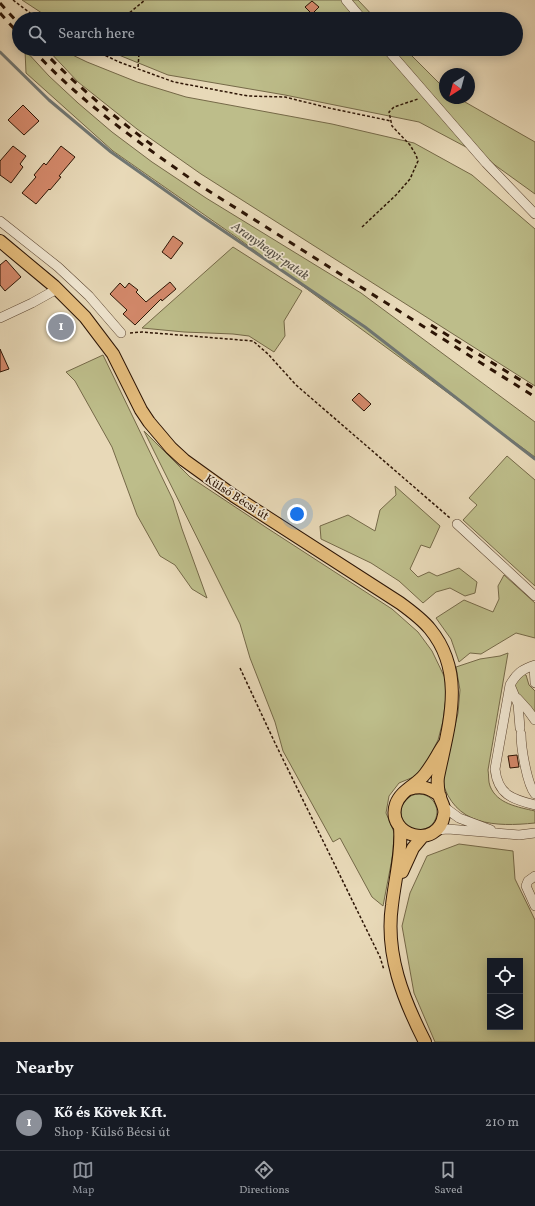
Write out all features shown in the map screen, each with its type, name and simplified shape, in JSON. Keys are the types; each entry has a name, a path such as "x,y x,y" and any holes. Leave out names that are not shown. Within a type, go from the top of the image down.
{"main road":[{"name":"Külső Bécsi út","path":"0,241 57,290 85,317 105,343 119,366 145,416 157,432 184,460 228,491 400,603 416,615 431,630 447,660 451,674 452,698 449,725 437,785 442,802"},
{"path":"409,789 426,787 434,791 442,802 444,817 436,830 430,834 423,836 410,835 396,820 395,805 398,798 425,774 445,743"},
{"path":"400,826 401,841 391,916 390,940 394,966 403,994 425,1042"},
{"path":"394,893 408,857 423,836"}],"street":[{"path":"346,0 356,12"},
{"path":"393,56 486,163 535,214"},
{"path":"0,221 58,267 89,296 122,333"},
{"path":"0,318 57,290"},
{"path":"457,524 535,596"},
{"path":"535,683 534,665 525,668 516,675 510,685 495,769 496,779 501,787 514,800 535,805"},
{"path":"510,685 518,704 520,731 527,774 532,790 535,794"},
{"path":"513,695 527,709 535,720"},
{"path":"442,802 459,818 502,834"},
{"path":"436,830 448,829 519,835 535,833"},
{"path":"535,876 528,881 526,886 535,906"}],"path":[{"path":"13,0 29,12"},
{"path":"130,12 145,0"},
{"path":"107,56 174,82 248,96 286,98 391,121"},
{"path":"138,68 139,56"},
{"path":"362,227 396,195 410,179 418,161 416,154 410,145 392,126 389,112 394,107 428,96"},
{"path":"122,333 142,332 253,341 268,354 296,385 457,524"},
{"path":"240,668 380,957 386,975"}],"green space":[{"path":"22,0 358,0 369,12 40,12"},
{"path":"25,56 31,56 49,76 78,103 112,132 152,162 206,198 361,293 535,422 535,457 239,239 113,151 26,73"},
{"path":"54,56 75,56 137,82 186,97 332,124 414,143 472,175 535,229 535,386 201,174 137,129 78,82"},
{"path":"121,56 412,56 439,83 439,104 468,104 535,142 535,194 481,155 419,122 285,95 168,75"},
{"path":"233,247 302,291 284,321 285,336 274,352 249,336 142,328"},
{"path":"103,355 173,500 207,598 192,589 175,565 160,556 137,515 112,447 75,381 66,372"},
{"path":"144,431 190,477 392,609 418,632 432,651 445,678 446,697 443,721 438,740 425,766 416,776 399,783 389,796 386,813 396,838 383,906 372,897 340,838 333,842 283,751 275,722 250,658 240,624"},
{"path":"507,456 535,480 535,586 463,520 477,505 469,498"},
{"path":"395,486 440,526 430,548 421,545 410,569 418,577 429,572 437,576 459,568 477,582 475,593 465,596 450,588 436,592 423,603 399,581 371,563 321,539 320,526 348,515 375,531 380,510 396,495"},
{"path":"504,575 535,603 535,638 516,633 481,654 470,653 459,662 451,639 436,618 464,600 493,612 499,599 498,586"},
{"path":"508,653 488,770 489,782 493,792 503,801 535,811 535,823 491,823 466,815 456,807 448,795 442,780 458,713 460,690 456,667 480,659 500,656"},
{"path":"522,674 526,675 529,685 535,691 535,713 514,691 513,683"},
{"path":"423,794 432,799 436,805 436,819 432,825 423,830 415,830 406,825 402,819 401,808 406,799 412,795"},
{"path":"459,844 513,851 515,879 535,920 535,1042 435,1042 414,993 402,926 410,893 427,856"}],"building":[{"path":"312,1 319,7 314,12 310,12 305,7"},
{"path":"23,105 39,121 24,135 8,120"},
{"path":"13,146 26,156 20,164 23,167 11,183 0,175 0,161"},
{"path":"61,146 75,157 59,176 61,177 36,204 22,193 36,177 34,175 44,163 46,165"},
{"path":"173,236 183,243 171,259 162,252"},
{"path":"6,260 21,277 5,291 0,285 0,265"},
{"path":"170,282 176,289 162,301 161,299 135,325 123,314 127,310 110,294 120,283 125,288 129,283 138,290 136,292 146,302"},
{"path":"0,349 9,369 0,372"},
{"path":"359,393 371,404 364,411 352,400"},
{"path":"517,755 519,767 510,768 508,756"}],"waterway":[{"name":"Aranyhegyi-patak","path":"0,52 49,100 111,152 200,215 365,327 535,459"}],"railway":[{"path":"0,3 12,16"},
{"path":"0,13 12,26"},
{"path":"39,56 59,77 91,105 201,186 535,397"},
{"path":"48,56 67,75 123,123 152,145"},
{"path":"431,325 535,389"}],"place":[{"name":"Kő és Kövek Kft.","path":"61,327"}]}
